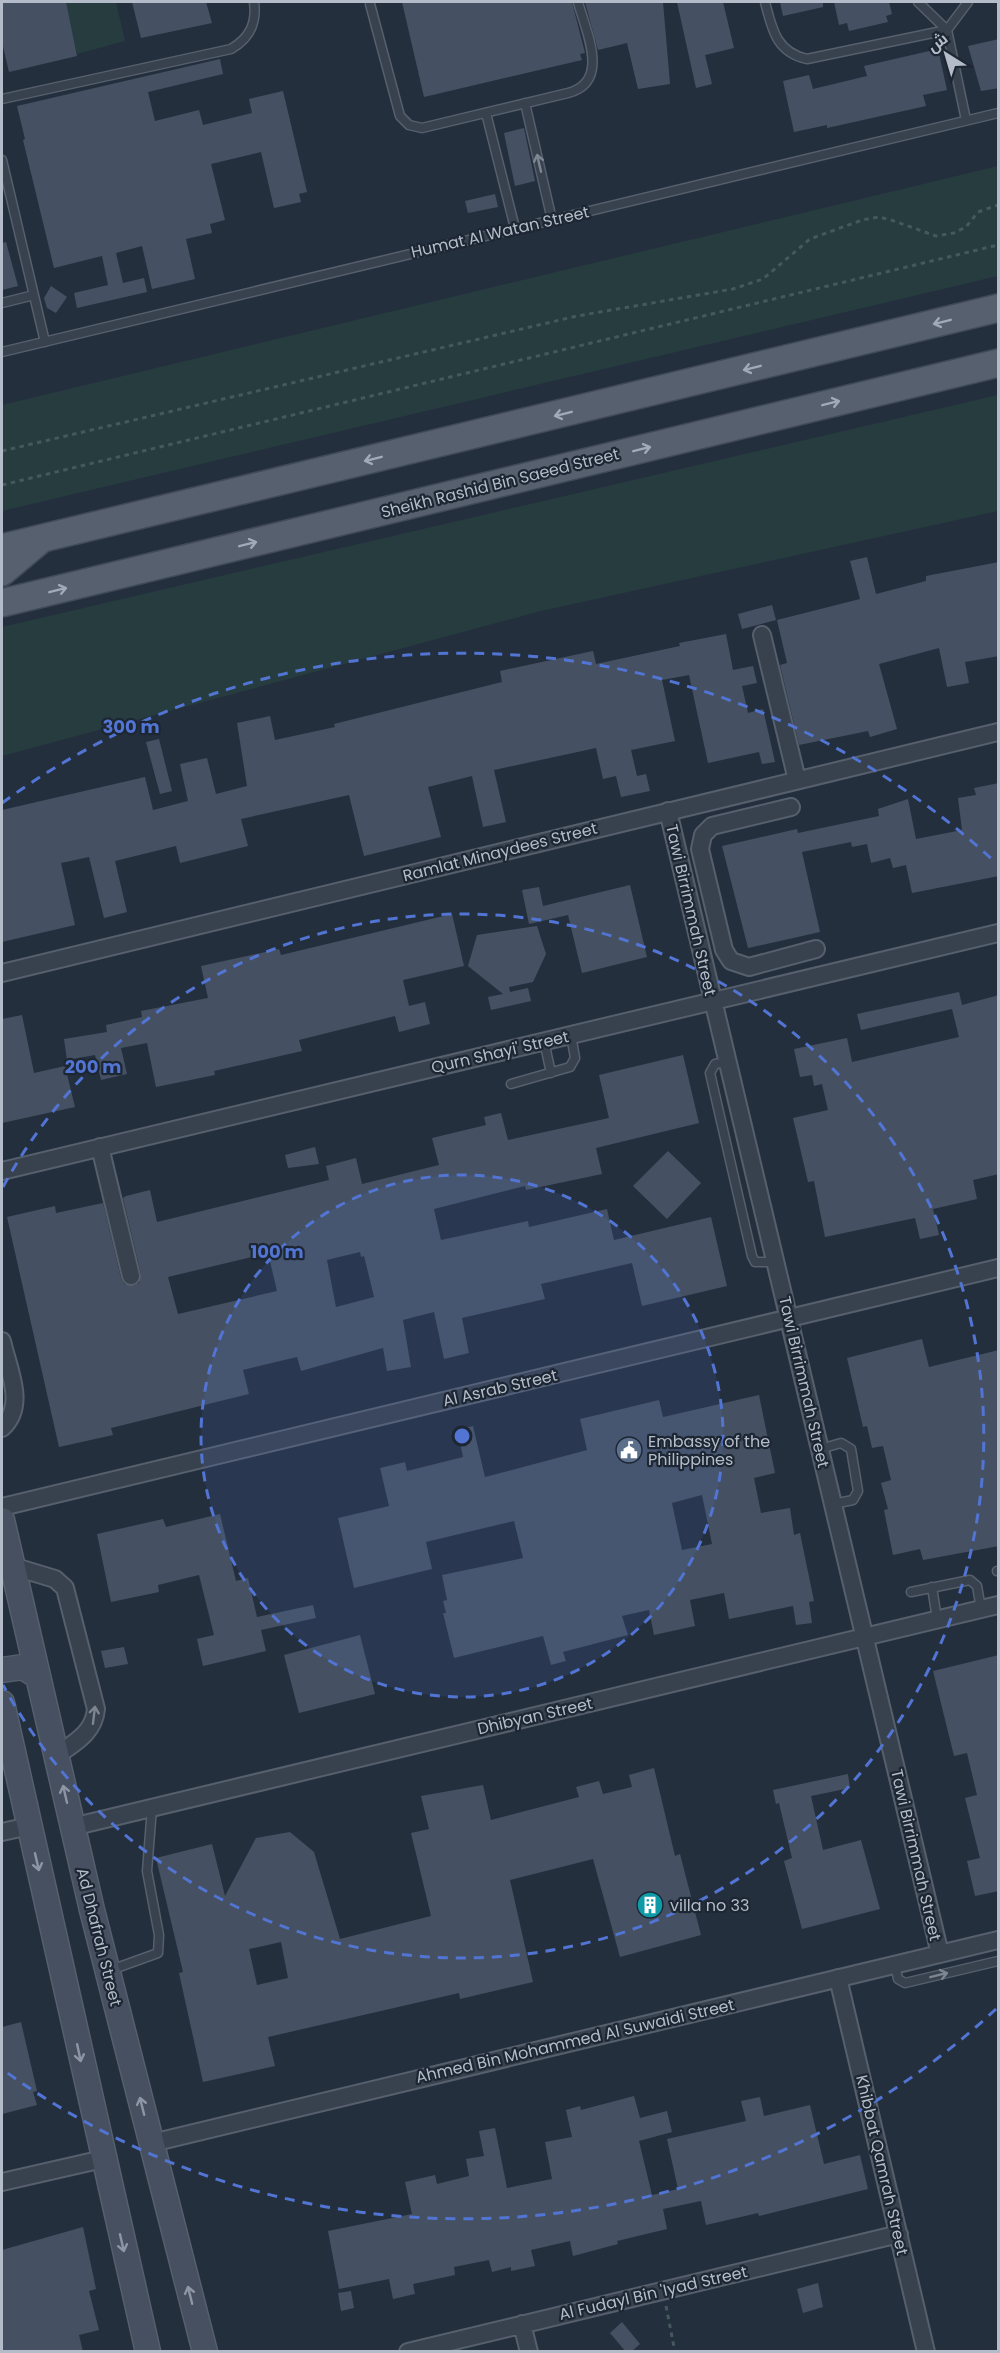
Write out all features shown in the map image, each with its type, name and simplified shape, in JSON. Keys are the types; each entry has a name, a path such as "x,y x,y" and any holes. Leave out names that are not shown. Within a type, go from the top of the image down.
{"main road":[{"path":"2,548 999,308"},
{"name":"Sheikh Rashid Bin Saeed Street","path":"2,603 999,363"},
{"path":"2,572 39,540"},
{"name":"Ad Dhafrah Street","path":"2,1520 72,1827 205,2352"},
{"path":"2,1623 11,1620 21,1609"},
{"path":"2,1670 24,1667 36,1675"},
{"path":"2,1703 148,2352"}],"street":[{"path":"762,635 797,780"},
{"name":"Ramlat Minaydees Street","path":"2,973 999,732"},
{"path":"791,807 718,824 707,830 700,849 724,950 736,964 748,967 816,949"},
{"name":"Tawi Birrimmah Street","path":"668,811 940,1954"},
{"path":"690,904 712,898"},
{"name":"Qurn Shayi' Street","path":"2,1171 999,933"},
{"path":"100,1147 131,1276"},
{"name":"Al Asrab Street","path":"2,1507 999,1268"},
{"path":"2,1341 15,1397 13,1414 2,1428"},
{"path":"12,1566 55,1579 65,1588 96,1709 93,1725 83,1736 56,1756"},
{"name":"Dhibyan Street","path":"72,1827 999,1605"},
{"path":"2,1832 29,1826"},
{"name":"Ahmed Bin Mohammed Al Suwaidi Street","path":"152,2143 999,1940"},
{"name":"Khibbat Qamrah Street","path":"838,1978 926,2352"},
{"path":"2,2182 103,2159"},
{"name":"Al Fudayl Bin 'Iyad Street","path":"408,2352 898,2234"},
{"path":"522,2324 529,2352"}],"lane":[{"path":"2,99 231,49 249,34 254,23 254,2"},
{"path":"370,4 398,110 404,121 422,128 576,91 589,81 593,60 578,2"},
{"path":"765,2 777,41 789,53 807,59 947,30 968,2"},
{"path":"918,2 947,30 966,120"},
{"path":"525,103 552,220"},
{"path":"486,112 515,228"},
{"name":"Humat Al Watan Street","path":"2,352 999,113"},
{"path":"2,160 4,183 45,342"},
{"path":"2,303 34,295"},
{"path":"511,1084 566,1070 573,1063 571,1035"},
{"path":"544,1041 550,1073"},
{"path":"820,1449 841,1443 850,1449 858,1491 853,1500 833,1504"},
{"path":"911,1592 970,1580 977,1586 981,1609"},
{"path":"932,1587 938,1620"},
{"path":"108,1971 148,1959 158,1952 159,1935 147,1871 152,1808"},
{"path":"895,1964 898,1979 905,1983 999,1961"}],"path":[{"path":"2,451 577,315 733,289 764,279 810,239 862,220 879,217 936,236 966,227 978,212 999,205"},
{"path":"2,485 999,245"},
{"path":"663,2290 675,2352"}],"green space":[{"path":"64,2 116,2 125,41 77,54"},
{"path":"998,166 998,276 2,511 2,405"},
{"path":"998,395 998,511 541,611 2,756 2,627"}],"building":[{"path":"2,2 66,2 77,56 9,72 2,42"},
{"path":"132,2 206,2 212,23 141,38"},
{"path":"402,2 572,2 585,53 580,54 582,60 424,97"},
{"path":"585,2 663,2 670,84 638,89 627,43 598,50"},
{"path":"677,2 723,2 734,48 705,55 712,84 696,88"},
{"path":"780,2 823,2 823,7 783,16"},
{"path":"834,2 889,2 892,14 886,16 888,22 849,31 847,23 839,25"},
{"path":"999,39 999,88 981,91 968,46"},
{"path":"938,49 947,90 923,95 926,106 827,128 827,125 794,132 783,81 809,75 813,89 867,76 864,66"},
{"path":"220,59 223,74 148,92 155,121 199,110 203,125 252,113 249,99 283,91 307,192 299,194 301,202 274,208 261,152 211,164 225,220 210,224 212,233 186,239 195,279 152,289 142,246 116,253 123,283 144,278 147,292 77,308 74,293 108,285 102,256 54,268 17,106"},
{"path":"524,128 535,181 515,186 504,133"},
{"path":"495,194 498,207 468,213 465,201"},
{"path":"6,242 18,286 2,290 2,243"},
{"path":"51,286 67,297 56,313 47,308 44,298"},
{"path":"867,557 876,594 926,581 926,576 999,562 999,656 965,662 969,683 947,687 939,648 879,664 897,729 870,737 868,731 799,745 780,665 787,663 777,620 860,599 850,561"},
{"path":"772,605 776,620 742,629 738,614"},
{"path":"726,634 733,670 753,666 757,683 742,686 748,713 763,709 775,762 762,764 759,752 708,763 689,675 662,680 675,741 631,750 637,776 646,774 650,791 621,797 616,776 603,779 596,748 494,770 506,822 483,827 472,776 428,787 441,837 364,856 349,795 241,819 248,846 180,863 176,846 115,861 127,912 104,918 89,857 61,863 75,925 2,942 2,810 145,777 153,810 188,801 180,764 207,758 216,794 247,786 237,723 270,716 275,740 335,727 334,724 502,682 500,671 593,651 596,664"},
{"path":"159,739 172,791 160,794 146,742"},
{"path":"999,783 999,876 912,893 906,865 893,868 890,858 871,863 867,844 852,847 851,842 802,852 820,932 748,948 722,846 797,829 798,833 879,816 878,809 908,799 916,839 962,830 958,798 976,795 974,788"},
{"path":"630,885 647,957 582,973 568,915 529,924 522,890 539,887 543,906"},
{"path":"452,914 464,966 403,980 409,1006 425,1002 430,1024 399,1032 395,1016 299,1040 302,1051 214,1071 215,1075 156,1087 147,1043 121,1048 127,1074 101,1080 95,1055 67,1060 64,1039 107,1032 106,1025 142,1017 141,1011 208,998 201,966 279,949 281,955"},
{"path":"537,926 546,954 533,982 509,987 510,992 528,988 531,1001 491,1010 488,997 503,994 468,966 477,935"},
{"path":"959,992 962,1005 999,995 999,1174 973,1180 977,1199 933,1209 939,1235 920,1239 915,1218 825,1237 814,1181 808,1182 793,1118 828,1110 822,1084 814,1086 812,1075 800,1077 794,1049 847,1038 852,1062 959,1037 952,1009 861,1030 857,1014"},
{"path":"22,1015 34,1073 65,1066 75,1107 2,1123 2,1019"},
{"path":"683,1055 699,1123 596,1148 602,1174 526,1190 525,1186 434,1209 441,1240 528,1221 529,1227 607,1209 614,1240 711,1217 727,1286 642,1306 632,1263 541,1284 545,1299 462,1318 469,1353 444,1359 434,1312 403,1320 411,1367 387,1371 383,1348 301,1371 297,1357 243,1370 249,1394 111,1428 113,1435 59,1447 7,1217 55,1206 56,1213 103,1203 121,1278 124,1284 133,1286 139,1283 141,1274 123,1198 126,1196 150,1190 157,1222 329,1180 326,1166 356,1158 362,1184 439,1165 432,1138 486,1125 484,1117 501,1113 508,1140 609,1118 599,1075","holes":["360,1252 361,1257 364,1256 374,1297 336,1307 327,1260","268,1253 277,1291 178,1314 168,1277"]},
{"path":"315,1147 319,1164 288,1168 285,1155"},
{"path":"668,1151 701,1183 667,1219 633,1186"},
{"path":"922,1339 929,1367 999,1350 999,1546 923,1560 920,1549 893,1555 884,1510 888,1509 881,1483 891,1480 883,1446 872,1448 867,1426 863,1427 847,1358"},
{"path":"759,1395 775,1473 754,1478 761,1513 790,1508 794,1535 800,1533 814,1601 809,1602 812,1623 796,1625 793,1606 729,1619 724,1593 690,1600 695,1626 654,1635 649,1610 622,1616 628,1635 563,1652 566,1661 551,1665 543,1636 454,1658 443,1613 446,1613 443,1601 447,1600 442,1575 523,1558 514,1521 426,1542 432,1569 354,1588 338,1518 389,1506 380,1468 405,1462 407,1471 463,1457 457,1430 473,1426 485,1477 587,1450 580,1419 659,1400 663,1417","holes":["702,1495 712,1544 682,1550 672,1503"]},
{"path":"220,1514 236,1581 248,1578 257,1617 313,1605 316,1618 261,1630 266,1651 203,1666 197,1639 214,1635 199,1575 158,1585 159,1592 111,1602 97,1534 163,1519 166,1527"},
{"path":"360,1635 375,1694 299,1713 284,1655"},
{"path":"124,1647 128,1664 105,1668 101,1651"},
{"path":"999,1655 999,1891 975,1896 967,1861 980,1858 965,1798 977,1795 967,1753 954,1756 933,1671"},
{"path":"654,1768 675,1856 680,1854 701,1935 620,1957 593,1859 510,1880 533,1982 460,1999 459,1993 268,2037 275,2066 203,2082 179,1973 183,1972 156,1858 212,1844 225,1896 256,1838 290,1832 314,1852 340,1939 431,1916 411,1833 429,1829 421,1796 483,1785 491,1820 579,1797 576,1787 599,1781 603,1794 632,1787 629,1775","holes":["281,1942 288,1978 257,1985 249,1949"]},
{"path":"848,1774 850,1788 811,1796 823,1850 861,1840 880,1909 802,1929 784,1861 792,1858 779,1803 776,1804 773,1790"},
{"path":"21,2022 37,2091 33,2092 37,2105 2,2114 2,2027"},
{"path":"634,2096 640,2118 667,2111 672,2132 639,2141 652,2195 678,2189 667,2139 746,2121 741,2101 760,2097 764,2116 810,2105 824,2164 860,2155 868,2189 759,2216 758,2213 706,2225 701,2201 663,2209 667,2229 617,2241 618,2244 573,2256 570,2241 531,2250 535,2266 511,2271 511,2267 492,2272 489,2260 454,2267 455,2275 413,2284 415,2294 393,2299 389,2279 339,2289 328,2231 412,2214 405,2182 435,2175 437,2184 469,2176 466,2159 484,2156 479,2131 495,2128 507,2188 552,2179 545,2142 572,2137 566,2110 580,2106 581,2110"},
{"path":"83,2227 96,2289 89,2291 99,2330 79,2335 83,2352 2,2352 2,2250"},
{"path":"818,2283 823,2307 803,2313 797,2289"},
{"path":"351,2291 354,2308 341,2311 338,2293"},
{"path":"622,2322 640,2344 631,2352 626,2352 610,2333"}],"place":[{"name":"Embassy of the Philippines","path":"629,1450"},
{"name":"villa no 33","path":"650,1905"}]}
